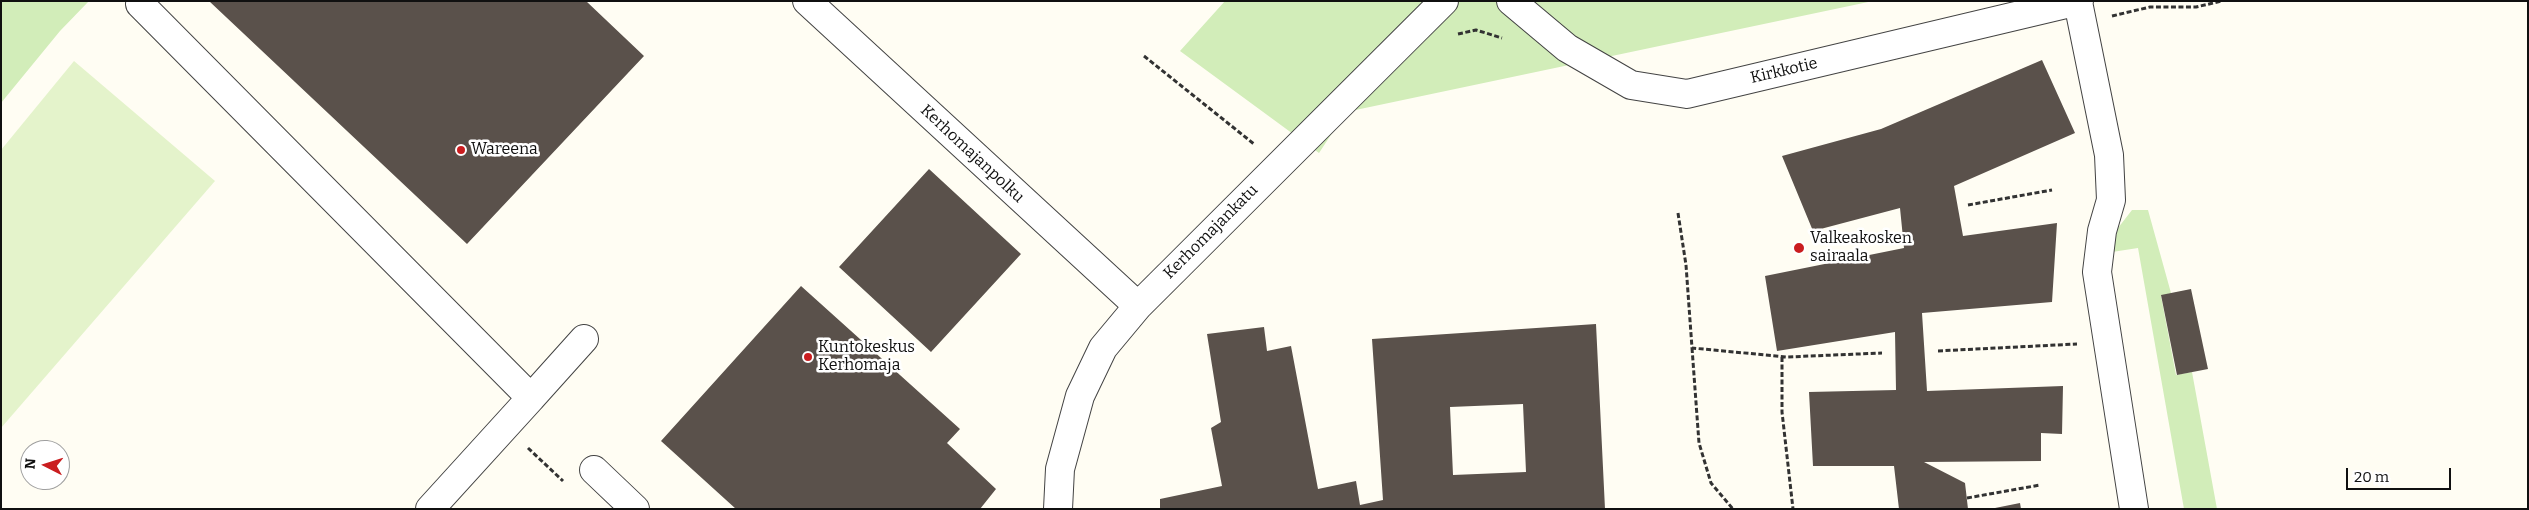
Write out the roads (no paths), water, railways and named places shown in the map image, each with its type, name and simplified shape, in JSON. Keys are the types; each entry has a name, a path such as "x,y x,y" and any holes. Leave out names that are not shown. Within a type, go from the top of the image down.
{"street":[{"path":"142,1 140,4 531,398"},
{"name":"Kerhomajanpolku","path":"807,1 1138,306"},
{"name":"Kerhomajankatu","path":"1058,509 1060,469 1080,396 1103,348 1138,306 1444,1"},
{"name":"Kirkkotie","path":"1511,1 1567,48 1631,85 1687,94 2079,1"},
{"path":"2079,1 2109,155 2111,200 2102,231 2097,272 2134,509"},
{"path":"430,509 584,339"},
{"path":"594,470 635,509"}],"place":[{"name":"Wareena","path":"461,150"},
{"name":"Valkeakosken sairaala","path":"1799,248"},
{"name":"Kuntokeskus Kerhomaja","path":"808,357"}]}
